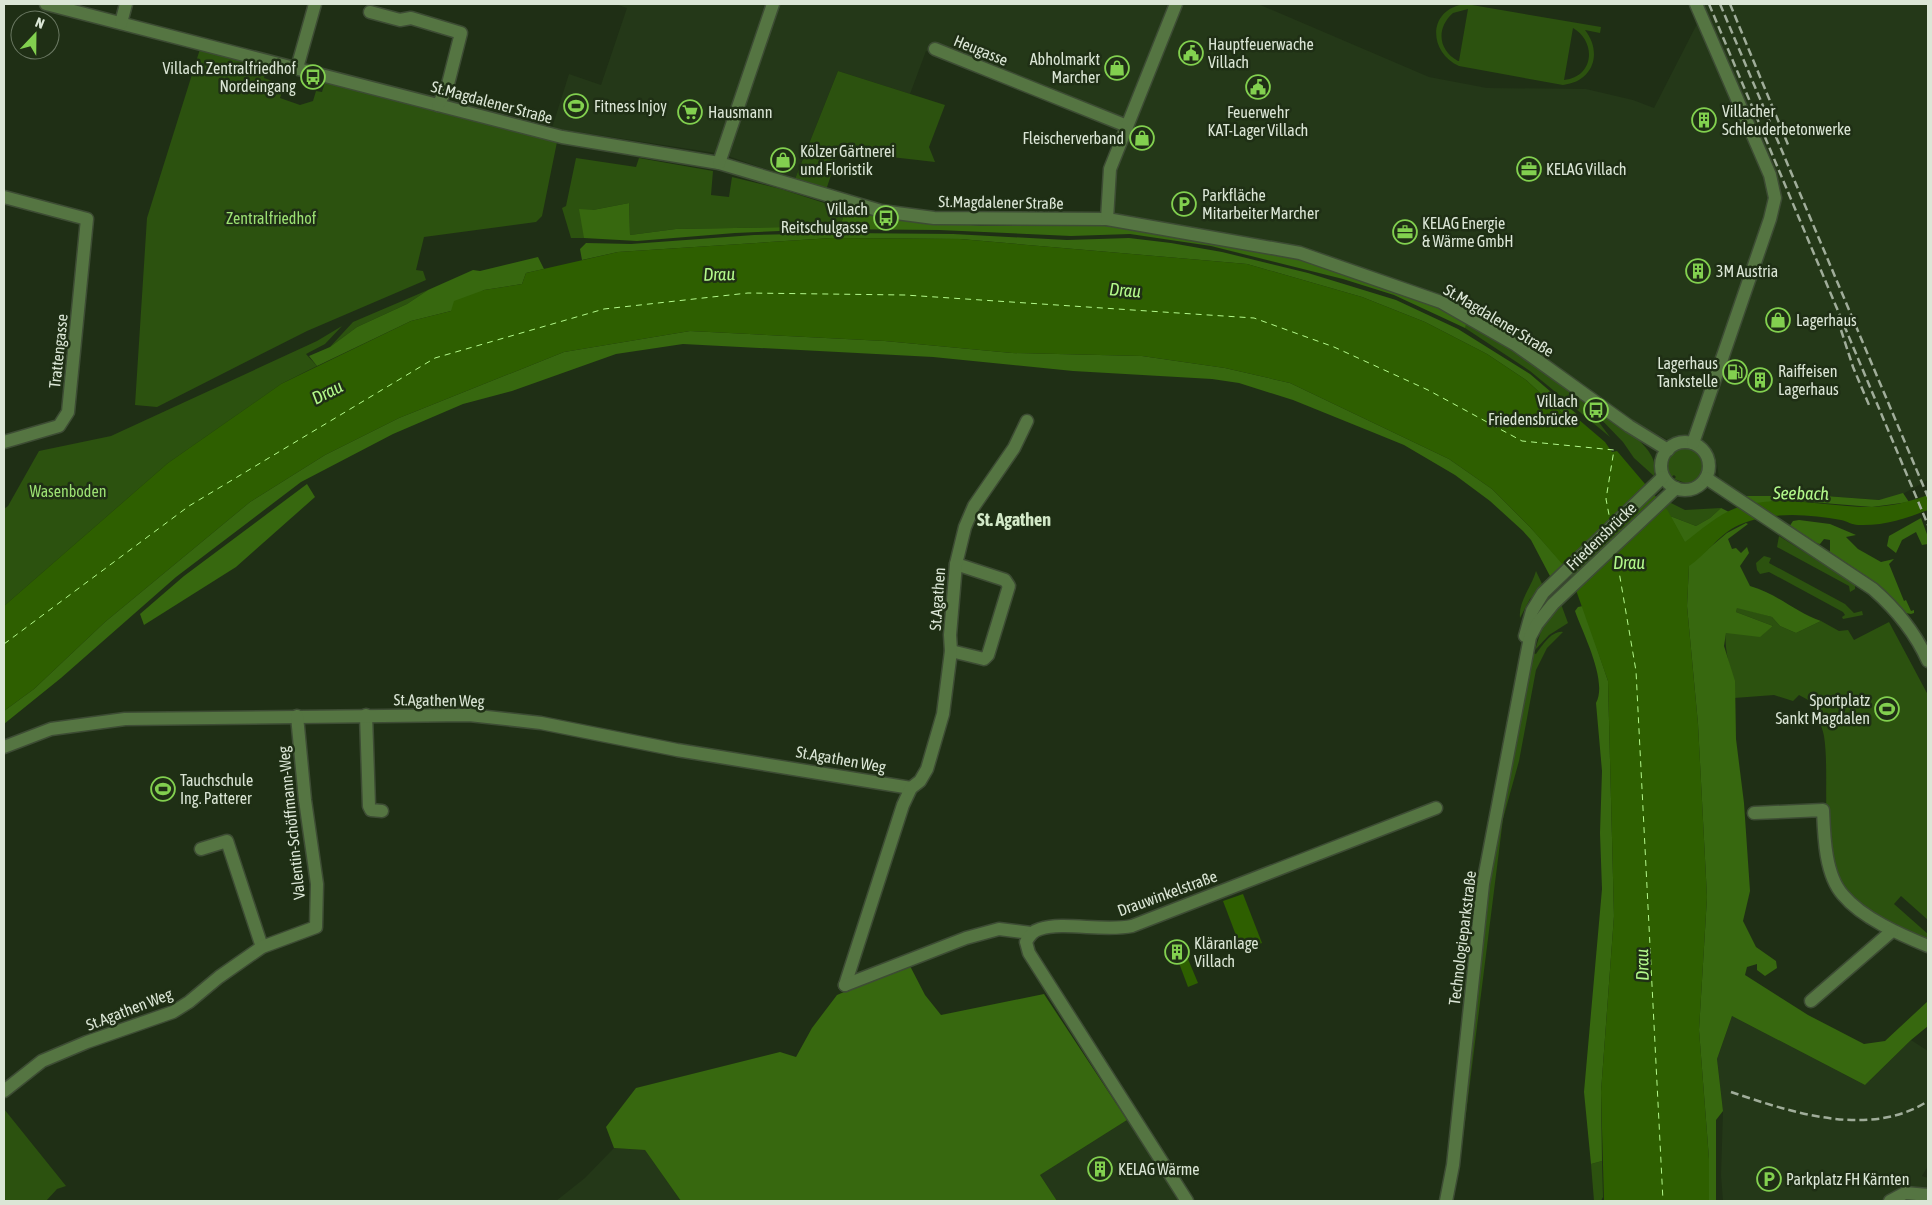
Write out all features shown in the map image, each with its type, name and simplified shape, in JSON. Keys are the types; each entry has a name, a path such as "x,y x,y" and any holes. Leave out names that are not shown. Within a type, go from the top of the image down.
{"street":[{"name":"St.Magdalener Straße","path":"46,4 562,138 719,163 881,211 934,218 1107,219 1300,253 1436,300 1516,345 1594,402 1668,450"},
{"path":"121,23 126,4"},
{"path":"297,68 315,4"},
{"path":"719,163 773,4"},
{"path":"1107,219 1108,174 1176,4"},
{"path":"1693,443 1770,219 1775,198 1770,175 1696,4"},
{"path":"370,12 400,20 412,18 461,33 447,88 438,105"},
{"name":"Heugasse","path":"935,50 1127,126"},
{"name":"Trattengasse","path":"4,197 87,219 68,412 59,426 4,442"},
{"name":"St.Agathen","path":"911,788 920,780 927,769 937,738 948,686 956,564 966,527 974,506 1014,448 1027,421"},
{"path":"1693,443 1704,452 1709,462 1706,478 1694,488 1673,489 1661,478 1662,460 1668,450 1676,444 1693,443"},
{"name":"Friedensbrücke","path":"1542,593 1661,478"},
{"path":"1706,478 1729,496 1860,580 1893,606 1915,636 1928,661"},
{"name":"Friedensbrücke","path":"1553,604 1673,489"},
{"path":"951,651 979,659 984,659 988,655 1009,586 1005,580 956,564"},
{"name":"Technologieparkstraße","path":"1521,681 1527,627 1534,605 1542,593"},
{"name":"Technologieparkstraße","path":"1446,1201 1453,1165 1483,884 1532,632 1553,604"},
{"path":"366,715 369,806 372,810 382,811"},
{"name":"St.Agathen Weg","path":"4,747 51,729 125,719 469,715 541,723 677,750 911,788"},
{"name":"Valentin-Schöffmann-Weg","path":"297,716 305,800 317,884 316,927"},
{"path":"911,788 883,862 845,985 966,938 999,929 1031,933 1026,942 1029,954 1187,1201"},
{"name":"Drauwinkelstraße","path":"1031,933 1041,928 1055,927 1118,929 1132,926 1436,808"},
{"path":"1754,813 1823,810 1824,840 1830,868 1842,895 1858,909 1892,931 1928,946"},
{"path":"201,849 227,841 262,947"},
{"name":"St.Agathen Weg","path":"4,1091 28,1070 59,1052 173,1012 190,1002 262,947 316,927"},
{"path":"1812,1001 1892,931"},
{"path":"1890,1201 1905,1193 1928,1195"}],"shaded area":[{"path":"615,4 1258,4 1429,77 1487,88 1586,89 1633,100 1654,108 1698,22 1701,4 1928,4 1928,480 1899,496 1879,500 1825,496 1741,496 1719,478 1717,463 1706,447 1668,440 1638,424 1518,340 1439,294 1302,247 1115,214 1110,174 1125,129 926,51 910,94 838,71 795,179 722,154 552,128 569,74 601,85 627,8"},
{"path":"629,203 630,235 676,229 840,226 846,210 887,219 912,219 981,226 1113,226 1239,244 1313,262 1429,303 1465,320 1466,324 1465,328 1394,295 1343,279 1211,246 1130,234 1071,236 939,230 826,229 735,233 637,241 584,238 579,209 593,210"},
{"path":"845,233 953,234 1067,240 1129,238 1222,252 1308,273 1396,300 1458,329 1530,374 1579,416 1578,419 1561,412 1526,380 1487,354 1425,322 1362,297 1247,264 960,239 832,238 618,252 582,260 580,249 586,243 631,244 754,235"},
{"path":"538,257 544,269 526,273 522,284 484,290 451,311 411,321 317,366 309,356 330,347 357,327 407,304 428,290 473,270 480,271"},
{"path":"690,331 885,341 1012,353 1142,356 1225,368 1290,383 1449,459 1492,489 1564,565 1551,578 1531,540 1490,501 1455,475 1404,445 1293,400 1239,383 1212,379 1073,371 933,357 683,344 616,354 512,391 463,404 393,434 301,482 176,577 61,678 4,724 4,711 34,689 105,622 250,502 325,455 399,418 564,352"},
{"path":"307,484 315,497 236,567 144,625 140,614 184,576"},
{"path":"1903,493 1909,502 1872,507 1786,500 1753,504 1741,496 1825,496 1879,500"},
{"path":"1721,508 1729,512 1685,543 1670,516 1696,526 1710,518"},
{"path":"1921,518 1928,537 1928,544 1922,545 1916,532 1902,540 1896,553 1887,546 1889,536"},
{"path":"1793,521 1830,524 1856,535 1846,537 1858,549 1881,562 1894,559 1889,564 1904,601 1906,600 1911,611 1914,610 1914,613 1906,613 1877,584 1830,552 1830,540 1824,539 1820,544 1815,543 1789,527"},
{"path":"1746,523 1748,524 1728,539 1732,549 1736,548 1741,553 1747,547 1749,553 1740,566 1750,586 1760,589 1821,621 1796,633 1780,626 1772,617 1737,608 1736,612 1773,626 1760,637 1726,633 1724,646 1735,681 1736,739 1744,803 1750,891 1743,921 1756,947 1776,961 1777,968 1765,976 1757,970 1757,964 1747,967 1745,975 1808,1015 1864,1044 1885,1041 1928,1001 1928,1026 1865,1085 1732,1016 1717,1059 1723,1111 1716,1120 1716,1201 1709,1201 1709,1159 1699,1030 1707,897 1698,724 1687,606 1689,565 1727,533"},
{"path":"1583,606 1608,681 1614,916 1601,1092 1602,1161 1591,1164 1584,1092 1602,889 1600,833 1602,771 1596,703 1599,694 1597,670 1575,611 1578,607"},
{"path":"909,964 925,995 941,1015 1044,994 1127,1120 1040,1175 1057,1201 681,1201 645,1150 614,1148 606,1127 636,1088 780,1052 796,1057 812,1028 837,995"},
{"path":"1732,1016 1865,1085 1911,1040 1928,1051 1928,1166 1922,1176 1928,1178 1928,1201 1723,1201 1721,1175 1723,1111 1717,1059"},
{"name":"KELAG Wärme","path":"1127,1120 1181,1201 1057,1201 1040,1175"},
{"path":"614,1148 645,1150 681,1201 556,1201 585,1178"}],"green space":[{"path":"1466,4 1601,27 1600,33 1585,30 1593,48 1594,57 1592,65 1582,78 1573,83 1563,85 1459,66 1441,51 1437,41 1436,31 1439,21 1444,13 1453,7","holes":["1468,9 1459,61 1458,61 1446,51 1443,45 1442,32 1444,25 1453,13","1573,28 1581,34 1586,42 1589,58 1581,73 1564,80"]},
{"name":"Zentralfriedhof","path":"200,49 267,67 264,78 275,82 276,89 282,92 280,98 300,105 313,101 316,91 322,92 325,82 557,142 542,216 536,222 424,237 416,270 423,271 426,280 307,331 157,407 135,405 147,218"},
{"path":"838,71 945,105 929,147 935,162 839,151 826,190 795,179"},
{"path":"576,158 636,167 639,158 713,171 711,195 729,197 732,177 781,189 846,210 840,226 676,229 630,235 629,203 593,210 584,238 571,238 562,208 566,206"},
{"path":"428,290 407,304 357,327 330,347 353,322"},
{"path":"1465,320 1515,351 1589,405 1592,413 1610,437 1530,371 1465,328"},
{"name":"Wasenboden","path":"342,326 325,344 306,354 317,366 281,384 168,463 4,606 4,509 8,506 39,451 111,436 317,341"},
{"path":"1596,409 1626,429 1645,446 1652,456 1655,466 1654,476 1634,458 1623,442 1595,413"},
{"path":"1685,446 1700,453 1705,465 1700,477 1688,484 1674,479 1676,477 1674,475 1671,477 1667,467 1671,454"},
{"path":"1667,501 1685,510 1721,508 1710,518 1696,526 1670,516 1663,505"},
{"path":"1779,536 1855,584 1855,589 1850,592 1849,586 1777,547"},
{"path":"1764,556 1771,558 1769,563 1845,604 1854,613 1862,611 1863,615 1843,619 1842,617 1845,615 1843,612 1769,572 1760,574 1756,563"},
{"path":"1536,571 1543,586 1530,599 1520,618 1523,600"},
{"path":"1561,604 1568,623 1549,635 1535,650 1542,628"},
{"path":"1737,607 1772,617 1780,626 1796,633 1821,621 1839,631 1848,630 1854,640 1889,622 1928,695 1928,920 1901,896 1894,904 1928,934 1928,940 1874,914 1847,892 1837,877 1831,858 1826,817 1826,754 1824,736 1810,701 1799,695 1793,701 1774,695 1734,698 1733,681 1726,649 1726,632 1760,636 1773,626 1736,612"},
{"path":"1549,613 1537,635 1533,653 1536,654 1555,633 1563,632 1547,648 1536,670 1519,761 1503,819 1461,1154 1459,1151 1493,845 1514,746 1532,642 1540,624"},
{"path":"4,1109 66,1186 57,1189 46,1201 4,1201"},
{"path":"1602,1161 1603,1197 1601,1201 1594,1201 1591,1164"}],"water":[{"name":"Drau","path":"832,238 960,239 1247,264 1362,297 1425,322 1487,354 1526,380 1561,412 1578,419 1605,442 1612,452 1617,451 1668,511 1685,542 1723,514 1736,508 1753,504 1786,501 1876,507 1899,504 1928,495 1928,510 1885,523 1856,525 1841,520 1803,515 1764,517 1732,529 1689,566 1687,606 1698,724 1707,897 1699,1030 1709,1159 1709,1201 1604,1201 1601,1092 1614,916 1608,681 1570,573 1530,527 1492,489 1449,459 1290,383 1225,368 1142,356 1012,353 885,341 690,331 564,352 399,418 325,455 250,502 105,622 34,689 4,711 4,606 168,463 281,384 411,321 451,311 454,301 484,290 522,284 526,273 618,252"},
{"path":"1243,894 1262,943 1242,951 1223,901"},
{"path":"1188,959 1198,983 1188,987 1179,963"}],"ferry route":[{"path":"4,644 189,506 435,358 604,309 748,293 905,295 1254,318 1334,347 1428,390 1522,441 1614,450 1606,499 1610,520"},
{"path":"1616,554 1636,671 1663,1201"}],"railway":[{"path":"1709,4 1928,525"},
{"path":"1720,4 1928,497"},
{"path":"1730,4 1789,147"},
{"path":"1841,330 1853,367 1869,405"},
{"path":"1731,1092 1804,1114 1856,1120 1881,1118 1905,1112 1928,1101"}],"place":[{"name":"Hauptfeuerwache Villach","path":"1191,53"},
{"name":"Abholmarkt Marcher","path":"1117,68"},
{"name":"Villach Zentralfriedhof Nordeingang","path":"313,77"},
{"name":"Feuerwehr KAT-Lager Villach","path":"1258,87"},
{"name":"Fitness Injoy","path":"576,106"},
{"name":"Hausmann","path":"690,112"},
{"name":"Villacher Schleuderbetonwerke","path":"1704,120"},
{"name":"Fleischerverband","path":"1142,138"},
{"name":"Kölzer Gärtnerei und Floristik","path":"783,160"},
{"name":"KELAG Villach","path":"1529,169"},
{"name":"Parkfläche Mitarbeiter Marcher","path":"1184,204"},
{"name":"Villach Reitschulgasse","path":"886,218"},
{"name":"KELAG Energie & Wärme GmbH","path":"1405,232"},
{"name":"3M Austria","path":"1698,271"},
{"name":"Lagerhaus","path":"1778,320"},
{"name":"Lagerhaus Tankstelle","path":"1735,372"},
{"name":"Raiffeisen Lagerhaus","path":"1760,380"},
{"name":"Villach Friedensbrücke","path":"1596,410"},
{"name":"Sportplatz Sankt Magdalen","path":"1887,709"},
{"name":"Tauchschule Ing. Patterer","path":"163,789"},
{"name":"Kläranlage Villach","path":"1177,952"},
{"name":"KELAG Wärme","path":"1100,1169"},
{"name":"Parkplatz FH Kärnten","path":"1769,1179"}],"district":[{"name":"St. Agathen","path":"1014,519"}],"water label":[{"name":"Seebach","path":"1801,493"}]}
